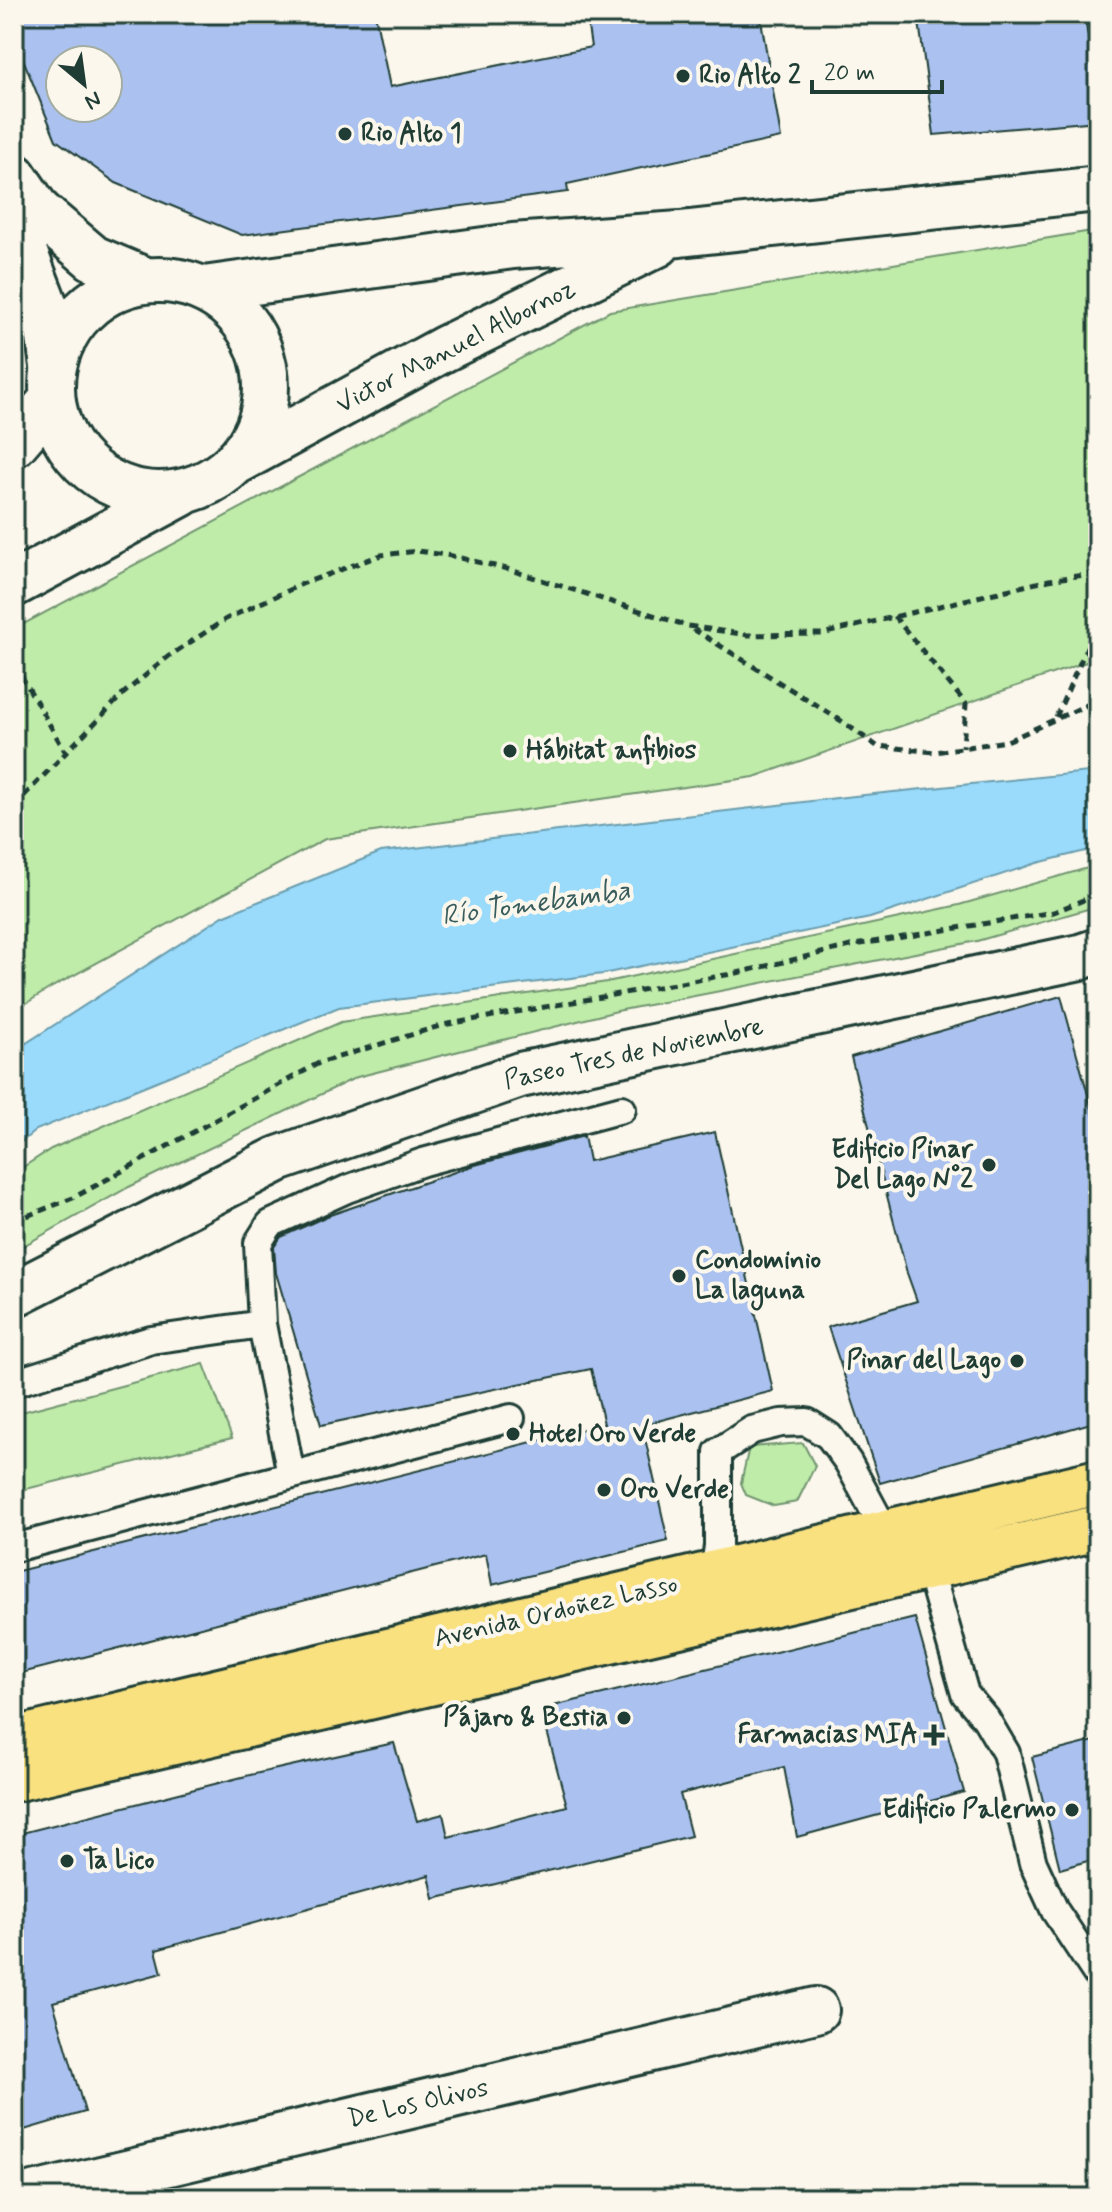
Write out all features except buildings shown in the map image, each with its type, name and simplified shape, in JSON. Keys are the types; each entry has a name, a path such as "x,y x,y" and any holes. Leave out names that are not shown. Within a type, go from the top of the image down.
{"main road":[{"name":"Avenida Ordoñez Lasso","path":"14,1740 1098,1482"},
{"name":"Avenida Ordoñez Lasso","path":"14,1779 1098,1528"}],"street":[{"path":"14,176 38,211 93,258 145,280"},
{"name":"Victor Manuel Albornoz","path":"204,289 513,246 680,234 1098,189"},
{"path":"14,225 44,303 52,383"},
{"name":"Victor Manuel Albornoz","path":"14,584 188,490 213,480 234,463 444,349 680,234"},
{"name":"Victor Manuel Albornoz","path":"14,444 52,383 64,336 85,309 113,290 145,280 175,281 204,289 230,306 252,333 265,366 265,401 255,435 234,463"},
{"name":"Victor Manuel Albornoz","path":"52,383 61,432 77,457 100,477 127,490 158,495 188,490"},
{"name":"Paseo Tres de Noviembre","path":"14,1294 278,1159 520,1075 1098,951"},
{"name":"De Los Olivos","path":"21,2198 816,2010"}],"lane":[{"path":"291,1475 262,1324 258,1243 270,1224 347,1189 423,1162 622,1109"},
{"path":"14,1383 151,1340 262,1324"},
{"path":"14,1548 511,1418"},
{"path":"714,1574 718,1546 718,1452 752,1430 781,1423 807,1422 829,1436 848,1462 886,1533"},
{"path":"929,1567 965,1694 986,1719 1006,1753 1033,1863 1055,1911 1098,1976"}],"path":[{"path":"14,806 124,693 169,656 226,619 302,584 381,555 418,551 452,556 507,569 688,626 748,635 822,634 1049,580 1098,573"},
{"path":"894,616 966,704 963,748"},
{"path":"688,626 877,746 935,752 1007,741 1098,700"},
{"path":"1055,718 1072,676 1098,628"},
{"path":"14,663 66,753"}],"green space":[{"path":"1098,230 1098,658 754,777 325,839 52,987 14,1011 14,629 610,311"},
{"path":"1098,865 1098,906 977,941 617,1011 357,1077 129,1187 14,1251 14,1173 51,1149 341,1022 607,982 959,905"},
{"path":"204,1364 232,1438 14,1492 14,1414"},
{"path":"803,1443 815,1466 797,1502 774,1506 746,1495 741,1483 749,1447"}],"water":[{"name":"Río Tomebamba","path":"1098,771 1098,848 1037,863 870,918 603,974 339,1007 36,1130 14,1148 14,1051 223,916 381,852 845,797"}],"place":[{"name":"Rio Alto 2","path":"683,76"},
{"name":"Rio Alto 1","path":"345,134"},
{"name":"Hábitat anfibios","path":"510,751"},
{"name":"Edificio Pinar Del Lago N°2","path":"989,1165"},
{"name":"Condominio La laguna","path":"679,1276"},
{"name":"Pinar del Lago","path":"1017,1361"},
{"name":"Hotel Oro Verde","path":"513,1434"},
{"name":"Oro Verde","path":"604,1490"},
{"name":"Pájaro & Bestia","path":"624,1718"},
{"name":"Farmacias MIA","path":"934,1735"},
{"name":"Edificio Palermo","path":"1072,1810"},
{"name":"Ta Lico","path":"67,1861"}]}
